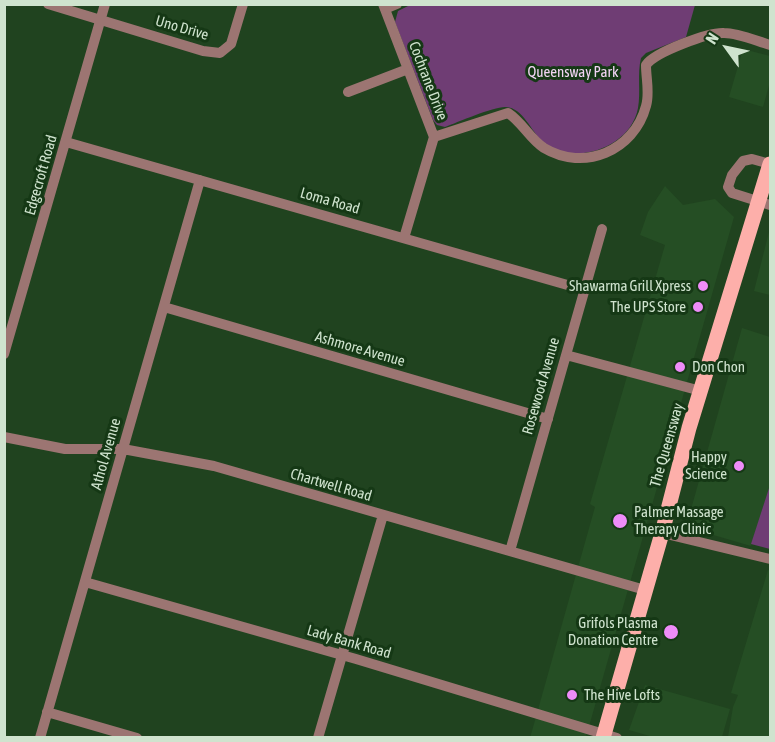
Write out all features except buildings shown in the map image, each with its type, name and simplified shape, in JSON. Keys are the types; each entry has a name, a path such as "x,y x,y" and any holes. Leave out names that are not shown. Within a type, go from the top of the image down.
{"main road":[{"name":"The Queensway","path":"608,737 689,428 765,203 770,164"}],"street":[{"name":"Uno Drive","path":"48,4 203,51 220,53 231,44 243,4"},
{"name":"Edgecroft Road","path":"4,354 105,4"},
{"path":"384,7 397,4"},
{"name":"Cochrane Drive","path":"384,7 434,137 404,238"},
{"path":"434,137 508,113 544,148 572,159 593,158 622,143 638,125 647,104 646,65 657,56 711,35 725,33 771,45"},
{"path":"348,92 408,69"},
{"name":"Loma Road","path":"66,142 585,290"},
{"path":"765,203 730,192 728,188 729,182 743,161 752,159 770,164"},
{"name":"Athol Avenue","path":"40,738 200,180"},
{"name":"Rosewood Avenue","path":"510,551 602,230"},
{"name":"Ashmore Avenue","path":"164,307 548,419"},
{"path":"566,355 702,391"},
{"name":"Chartwell Road","path":"4,437 65,449 123,449 214,466 645,590"},
{"path":"318,738 383,515"},
{"path":"662,533 771,559"},
{"name":"Lady Bank Road","path":"85,582 342,655 608,737"},
{"path":"47,712 138,738"}],"shaded area":[{"path":"743,49 770,56 770,82 763,107 729,97"},
{"path":"665,186 683,205 715,199 734,217 586,737 530,738 595,507 590,504 665,245 640,235 648,212"},
{"path":"770,228 770,295 754,291"},
{"path":"742,328 770,337 770,485 751,546 686,527"},
{"path":"768,570 770,571 770,737 728,737 733,707 738,695 731,693"},
{"path":"645,685 730,709 722,737 653,737 629,730"}],"green space":[{"name":"Queensway Park","path":"412,4 695,5 686,37 646,53 641,58 638,108 633,122 624,134 599,150 569,153 554,149 542,141 512,108 501,107 445,127 437,125 433,120 395,22 398,11"},
{"path":"770,485 770,549 751,544"}],"place":[{"name":"Shawarma Grill Xpress","path":"703,286"},
{"name":"The UPS Store","path":"698,307"},
{"name":"Don Chon","path":"680,367"},
{"name":"Happy Science","path":"739,466"},
{"name":"Palmer Massage Therapy Clinic","path":"620,521"},
{"name":"Grifols Plasma Donation Centre","path":"671,632"},
{"name":"The Hive Lofts","path":"572,695"}]}
